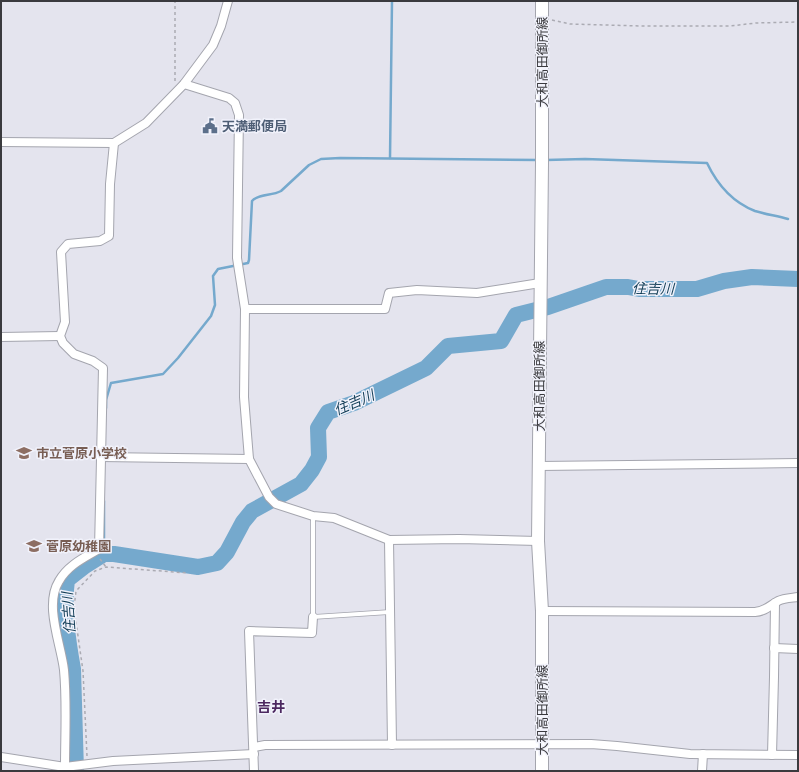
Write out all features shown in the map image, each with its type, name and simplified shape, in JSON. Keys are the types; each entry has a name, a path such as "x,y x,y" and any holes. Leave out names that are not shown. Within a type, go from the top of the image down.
{"main road":[{"name":"大和高田御所線","path":"542,1 538,541 542,611 542,771"}],"street":[{"path":"1,142 114,143 146,123 184,84 213,45 221,26 228,1"},
{"path":"184,84 228,98 236,103 239,115 237,258 245,309 244,397 249,459 269,497 276,504 313,516 334,518 388,540 459,539 538,541"},
{"path":"65,767 64,670 53,613 54,594 59,581 70,567 99,549 103,368 94,361 74,354 63,343 60,336 65,322 62,252 68,244 100,241 109,236 110,184 114,143"},
{"path":"245,309 385,310 389,294 416,290 477,293 540,283"},
{"path":"1,337 60,336"},
{"path":"100,457 249,459"},
{"path":"539,466 798,463"},
{"path":"388,540 392,745"},
{"path":"542,611 746,613 762,611 786,598 798,597"},
{"path":"772,755 775,603"},
{"path":"254,771 249,631 312,633 313,618"},
{"path":"774,648 798,649"},
{"path":"1,757 65,767 88,768 113,761 254,751 265,745 542,744 604,745 690,754 798,755"},
{"path":"702,771 703,754"}],"lane":[{"path":"313,516 313,618 390,612"}],"path":[{"path":"174,95 175,1"},
{"path":"543,18 570,24 642,26 730,26 756,23 798,22"},
{"path":"95,552 106,567"},
{"path":"88,768 83,671 74,608 76,591 95,572 106,567 188,573"}],"waterway":[{"path":"390,158 392,1"},
{"path":"106,408 106,400 111,383 163,374 178,358 211,316 215,305 213,276 218,269 248,263 252,201 258,197 281,191 309,165 321,159 340,158 539,160"},
{"path":"546,160 585,159 707,163 715,178 726,192 739,203 755,211 788,219"},
{"name":"住吉川","path":"76,771 73,669 67,625 66,591 67,580 85,566 104,554 114,554 198,567 217,563 227,552 243,522 252,511 301,484 312,470 319,457 318,428 328,412 354,403 426,368 448,346 501,341 516,315 548,307 606,287 628,287 639,289 697,289 724,281 752,277 798,279"},
{"path":"104,501 104,554"}],"place":[{"name":"天満郵便局","path":"210,126"},
{"name":"市立菅原小学校","path":"24,453"},
{"name":"菅原幼稚園","path":"34,546"}],"district":[{"name":"吉井","path":"271,706"}]}
